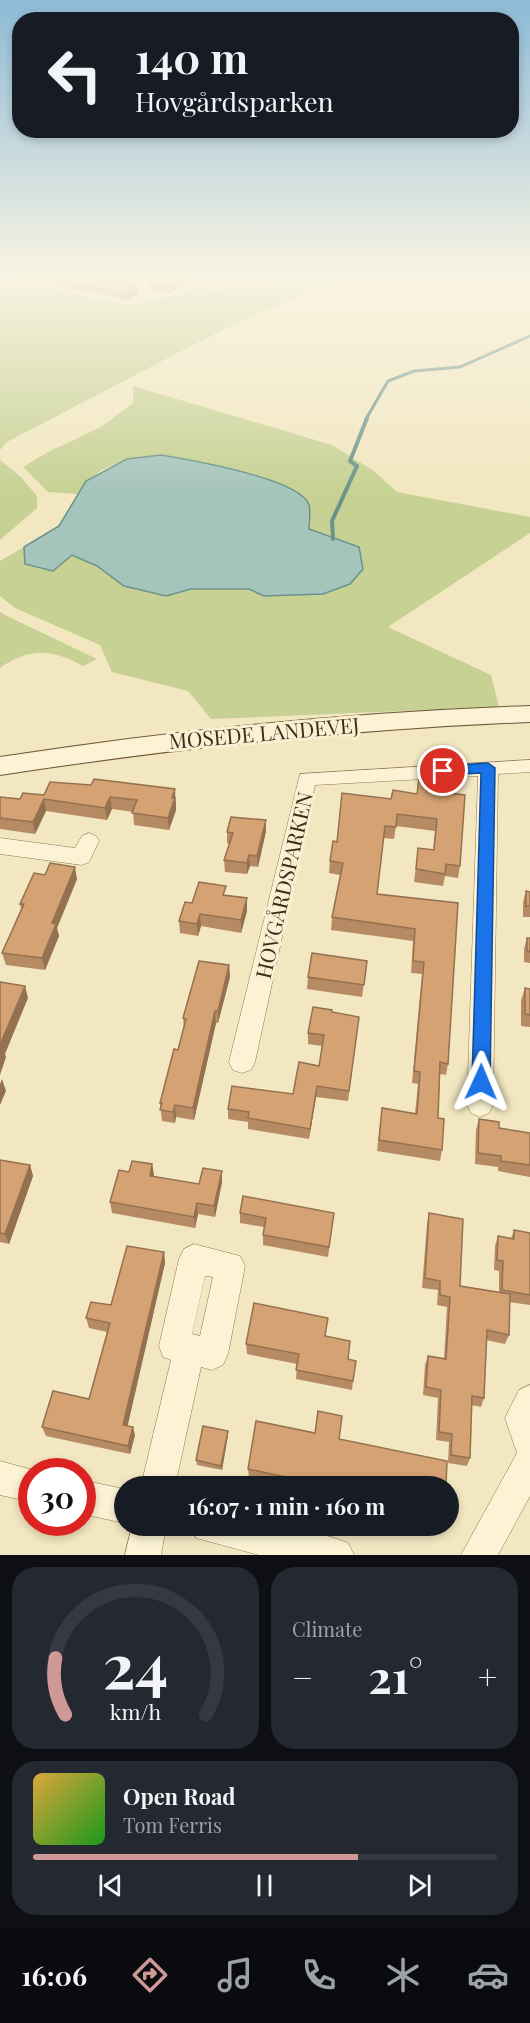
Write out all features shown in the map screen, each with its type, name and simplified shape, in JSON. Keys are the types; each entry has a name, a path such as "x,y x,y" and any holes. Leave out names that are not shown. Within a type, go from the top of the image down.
{"main road":[{"name":"MOSEDE LANDEVEJ","path":"0,766 133,745 255,732 386,721 530,714"}],"street":[{"name":"HOVGÅRDSPARKEN","path":"242,1062 307,779 530,766"},
{"path":"480,1105 488,768"},
{"path":"0,846 82,858 89,841"},
{"path":"160,1476 189,1349"},
{"path":"530,1401 522,1418 530,1446"},
{"path":"479,1555 530,1462"},
{"path":"0,1478 18,1482"},
{"path":"96,1500 114,1504"},
{"path":"143,1555 147,1536"},
{"path":"252,1536 336,1555"}],"green space":[{"path":"0,350 184,350 7,442 0,450"},
{"path":"133,386 332,445 374,471 397,492 530,517 530,533 388,627 491,675 499,707 211,719 188,691 112,672 100,645 15,608 0,596 0,561 24,547 26,564 72,555 97,566 124,586 166,596 191,589 249,589 264,596 358,547 309,529 310,505 192,461 161,455 127,459 102,470 86,481 78,494 48,492 23,467 48,452 101,427 133,403"},
{"path":"0,457 1,461 21,477 37,496 37,508 0,540"},
{"path":"0,612 97,659 83,666 61,656 41,653 21,656 0,668"}],"water":[{"path":"161,455 242,472 266,479 301,495 309,505 309,529 359,547 363,569 350,584 323,594 264,596 249,589 191,589 166,596 124,586 97,566 72,555 53,571 25,564 24,547 59,526 86,481 127,459"}],"building":[{"path":"94,779 175,789 172,798 175,798 168,818 132,813 137,800 110,797 105,808 44,799 33,822 0,818 0,797 20,799 23,793 44,795 50,782 91,785"},
{"path":"419,779 435,781 434,791 465,795 460,866 446,864 445,874 416,869 418,848 434,850 437,819 397,814 396,827 385,826 377,894 458,903 448,1064 440,1062 438,1118 444,1119 442,1150 379,1140 382,1108 417,1114 420,1072 414,1071 424,962 413,961 415,929 332,917 343,863 330,861 333,841 337,842 342,793 391,799 393,790 417,794"},
{"path":"231,817 266,820 257,856 249,855 247,863 224,860 233,833 227,832"},
{"path":"50,863 75,867 52,923 56,924 42,958 2,953 24,904 20,904 34,873 45,875"},
{"path":"199,882 226,886 223,895 247,898 241,920 200,914 197,924 179,921 185,902 192,903"},
{"path":"526,891 530,892 530,906 526,906"},
{"path":"527,938 530,938 530,952 527,951"},
{"path":"312,953 367,961 364,985 308,977"},
{"path":"199,961 229,965 218,1011 215,1011 193,1108 175,1105 173,1112 160,1110 174,1049 178,1050 186,1019 183,1018"},
{"path":"0,982 25,986 0,1045"},
{"path":"525,988 530,989 530,1015 525,1014"},
{"path":"313,1007 359,1017 349,1091 317,1086 310,1129 248,1118 249,1112 228,1109 232,1086 293,1094 299,1062 319,1066 324,1035 308,1033"},
{"path":"479,1119 499,1122 499,1128 530,1133 530,1165 501,1161 501,1156 478,1153"},
{"path":"0,1160 30,1165 5,1234 0,1233"},
{"path":"132,1161 152,1164 150,1176 199,1184 203,1168 222,1171 214,1206 197,1203 194,1217 110,1202 119,1170 129,1172"},
{"path":"243,1196 334,1213 329,1247 263,1235 266,1218 240,1213"},
{"path":"429,1213 463,1219 460,1286 510,1294 509,1335 487,1330 484,1398 472,1396 470,1458 451,1455 452,1434 439,1432 441,1390 426,1387 428,1356 446,1359 450,1297 440,1295 440,1281 425,1278"},
{"path":"514,1230 530,1233 530,1295 502,1290 503,1261 497,1260 498,1236 514,1239"},
{"path":"127,1246 164,1252 123,1425 133,1427 128,1446 42,1427 53,1391 89,1399 110,1323 86,1318 91,1302 111,1305"},
{"path":"254,1303 328,1318 325,1336 350,1341 348,1359 356,1361 353,1381 296,1370 299,1354 246,1344"},
{"path":"318,1411 342,1416 339,1439 447,1461 446,1476 281,1476 248,1469 256,1421 315,1433"},
{"path":"203,1426 228,1431 221,1466 196,1460"}],"waterway":[{"path":"366,419 388,381 414,371 460,367 499,350"},
{"path":"333,539 332,521 357,466 350,461 367,418"}],"route":[{"path":"443,771 488,768 481,1082"}]}
